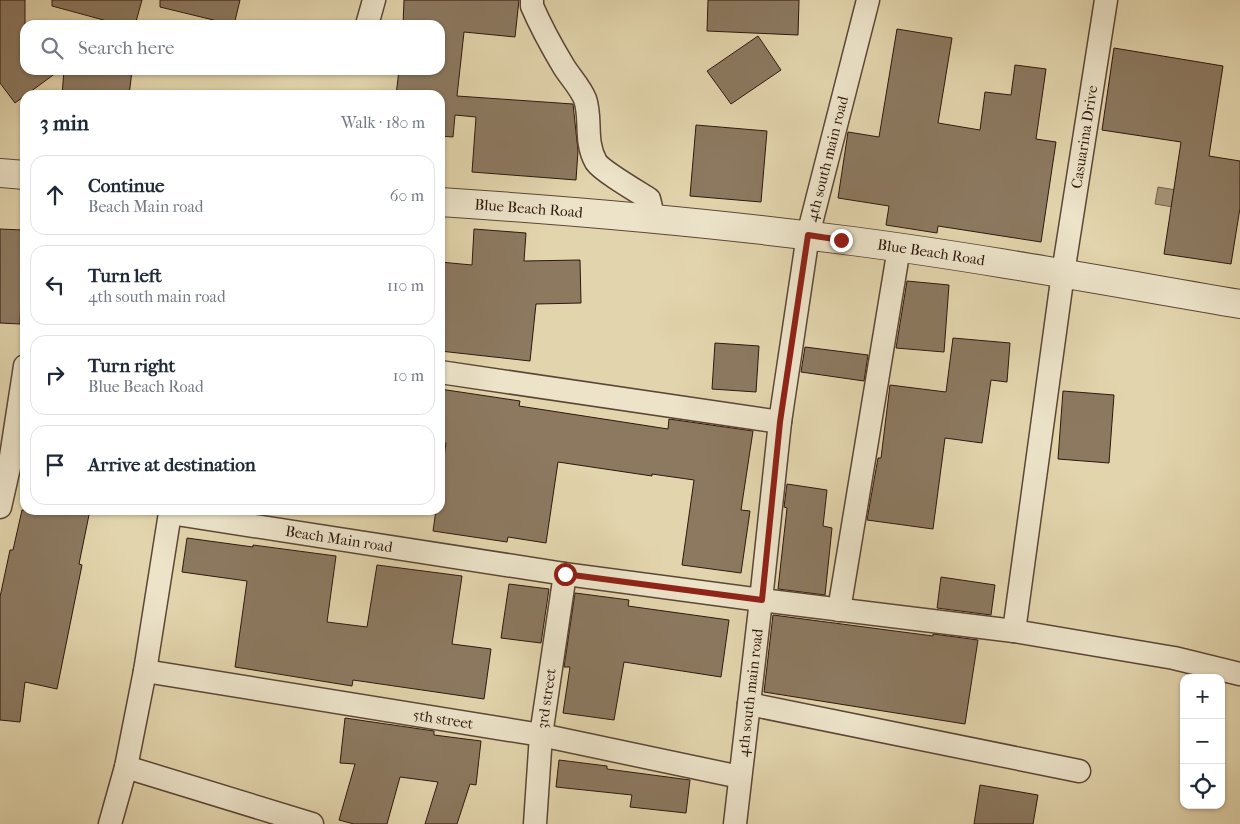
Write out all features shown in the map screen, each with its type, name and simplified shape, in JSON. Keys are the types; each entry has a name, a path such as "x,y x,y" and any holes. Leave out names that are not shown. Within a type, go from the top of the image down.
{"street":[{"path":"368,20 374,0"},
{"path":"532,0 532,6 553,50 580,88 585,100 588,134 596,162 649,199 654,220"},
{"name":"4th south main road","path":"735,824 762,600 780,422 808,235 868,0"},
{"name":"Casuarina Drive","path":"1014,631 1062,274 1106,0"},
{"path":"0,173 20,175"},
{"name":"Blue Beach Road","path":"445,202 541,209 808,235 1062,274 1240,304"},
{"path":"840,610 899,248"},
{"path":"445,373 780,422"},
{"path":"0,507 5,463 20,390"},
{"name":"Beach Main road","path":"110,824 126,767 145,671 170,515"},
{"name":"Beach Main road","path":"183,515 565,574 1014,631 1174,658 1240,674"},
{"name":"3rd street","path":"536,824 541,735 565,574"},
{"name":"5th street","path":"145,671 541,735 740,777"},
{"path":"749,704 1079,771"},
{"path":"126,767 312,824"}],"shaded area":[{"path":"1158,187 1188,192 1185,209 1155,204"}],"building":[{"path":"0,0 25,0 25,20 20,20 20,75 53,75 33,90 20,90 20,99 15,103 0,83"},
{"path":"52,0 142,0 136,20 104,20 52,6"},
{"path":"160,0 240,0 235,20 213,20 160,7"},
{"path":"404,0 519,0 515,37 464,32 457,96 573,104 578,151 576,180 472,172 476,117 455,115 453,137 445,136 445,90 397,90 398,75 445,75 445,20 403,20"},
{"path":"708,0 799,0 798,35 707,31"},
{"path":"897,29 952,38 938,123 980,130 985,92 1011,95 1015,65 1046,69 1036,139 1056,142 1041,242 938,226 937,233 886,225 889,206 838,198 848,132 879,137"},
{"path":"758,36 781,70 731,104 707,71"},
{"path":"1114,48 1223,66 1209,156 1240,161 1240,208 1231,264 1164,254 1181,142 1102,130"},
{"path":"64,75 132,75 130,90 62,90"},
{"path":"696,125 767,131 761,202 690,196"},
{"path":"0,229 20,230 20,324 0,323"},
{"path":"474,229 526,233 524,261 580,260 581,303 536,304 530,361 445,352 445,262 472,265"},
{"path":"907,281 949,285 944,352 896,348"},
{"path":"953,338 1010,343 1007,382 991,380 982,443 945,438 933,529 867,520 878,458 881,458 890,385 946,392"},
{"path":"715,343 759,346 756,392 712,389"},
{"path":"805,347 868,355 864,381 801,372"},
{"path":"445,390 520,401 519,406 668,429 669,419 753,431 741,510 750,511 741,573 682,565 694,480 652,474 652,476 558,462 546,543 508,537 507,542 433,531 435,515 445,515"},
{"path":"1063,391 1114,395 1109,463 1058,459"},
{"path":"787,484 827,490 823,526 832,528 825,595 778,589 787,508 784,507"},
{"path":"21,515 89,515 79,564 82,565 57,689 25,682 20,722 0,720 0,597 10,550 13,550"},
{"path":"187,538 336,556 327,622 367,627 377,565 462,576 452,644 491,649 484,699 353,680 352,686 235,667 247,581 182,572"},
{"path":"941,577 995,585 991,615 937,608"},
{"path":"509,584 549,589 541,643 501,638"},
{"path":"575,593 629,600 628,606 729,620 721,677 624,662 614,720 563,713 570,667 564,667"},
{"path":"773,615 978,640 965,724 764,692"},
{"path":"345,718 434,731 434,735 481,741 476,785 470,784 457,824 425,824 438,782 400,777 387,824 354,824 339,820 355,764 340,763"},
{"path":"559,760 607,766 607,769 690,780 686,813 630,807 632,795 556,787"},
{"path":"980,785 1038,795 1033,824 974,824"}],"route":[{"path":"565,574 762,600 780,422 808,235 841,240"}]}
